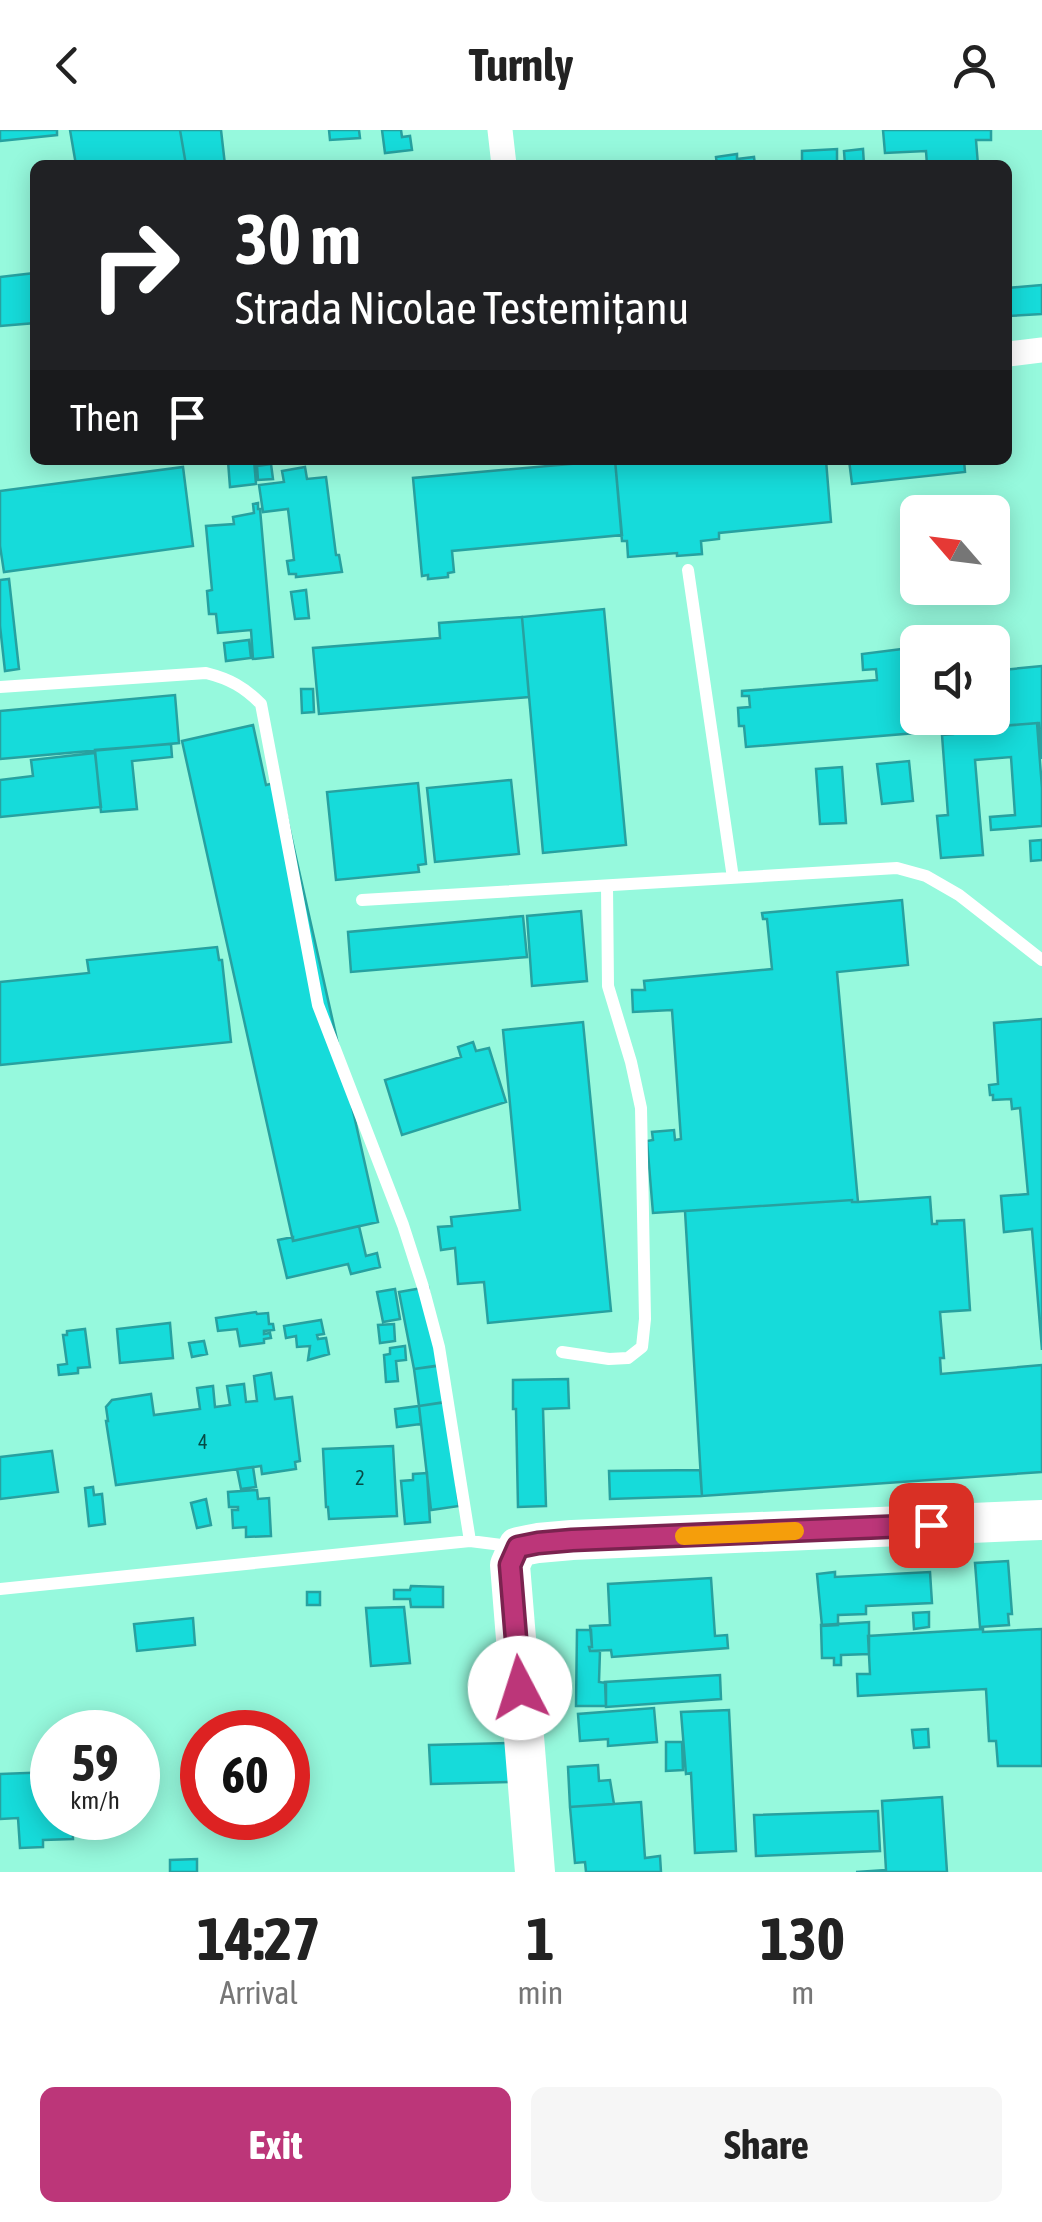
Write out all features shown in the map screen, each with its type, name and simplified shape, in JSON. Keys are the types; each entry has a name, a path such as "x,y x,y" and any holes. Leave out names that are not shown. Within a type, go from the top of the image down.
{"main road":[{"path":"535,1872 510,1565 518,1547 572,1540 1042,1520"}],"street":[{"path":"500,130 503,160"},
{"path":"1012,354 1042,350"}],"lane":[{"path":"688,570 733,878"},
{"path":"0,687 206,672 230,678 260,704 318,1005 403,1226 440,1348 470,1541"},
{"path":"362,900 897,868 926,876 959,895 1042,960"},
{"path":"562,1352 609,1360 628,1358 642,1347 645,1319 641,1108 632,1062 608,986 606,886"},
{"path":"0,1589 470,1541 518,1547"}],"building":[{"path":"0,130 57,130 57,135 0,141"},
{"path":"70,130 180,130 185,160 75,160"},
{"path":"180,130 221,130 224,160 185,160"},
{"path":"329,130 359,130 360,138 330,140"},
{"path":"382,130 401,130 402,137 410,136 412,150 385,153"},
{"path":"883,130 991,130 991,140 976,140 978,160 927,160 926,151 885,153"},
{"path":"837,149 837,160 802,160 802,151"},
{"path":"863,149 864,160 845,160 844,151"},
{"path":"737,154 737,159 754,160 716,160"},
{"path":"30,274 30,323 0,326 0,277"},
{"path":"1042,285 1042,314 1012,316 1012,288"},
{"path":"228,465 254,465 256,484 230,487"},
{"path":"271,465 273,479 258,480 257,466"},
{"path":"559,465 615,465 622,535 452,551 454,572 448,573 448,577 428,579 428,575 422,576 413,478"},
{"path":"615,465 826,465 831,522 719,533 719,539 701,541 702,554 628,557 627,541 622,541"},
{"path":"850,465 964,465 965,472 852,484"},
{"path":"183,467 193,546 4,572 0,491"},
{"path":"305,467 307,479 326,477 336,555 342,572 296,577 289,574 287,561 294,560 288,509 263,512 259,485 284,482 282,471"},
{"path":"258,503 273,657 253,659 251,630 218,633 216,614 209,614 207,591 212,590 206,526 234,524 233,517 254,513 253,504"},
{"path":"9,579 19,669 5,671 0,580"},
{"path":"306,590 309,618 295,619 291,592"},
{"path":"604,609 626,845 543,853 522,617"},
{"path":"522,617 529,697 319,714 313,648 440,638 439,623"},
{"path":"249,640 251,658 226,661 224,643"},
{"path":"900,649 900,734 746,747 738,708 750,707 749,696 742,696 742,691 877,680 876,669 863,670 862,654"},
{"path":"1042,666 1042,759 1039,723 1010,725 1010,669"},
{"path":"301,689 313,689 314,712 302,713"},
{"path":"175,695 179,743 0,759 0,711"},
{"path":"1037,723 1042,826 991,830 990,817 1015,815 1011,757 975,760 983,855 941,858 937,816 948,815 942,735 1010,735 1010,725"},
{"path":"253,725 266,785 279,782 378,1222 293,1241 182,741"},
{"path":"171,744 172,757 132,761 137,809 101,812 95,750"},
{"path":"95,753 101,807 0,817 0,780 33,776 31,760"},
{"path":"909,761 913,801 882,804 877,764"},
{"path":"842,767 846,823 820,824 816,769"},
{"path":"511,780 519,854 435,862 427,788"},
{"path":"418,783 426,864 418,865 419,872 336,880 327,792"},
{"path":"1042,840 1042,860 1031,861 1030,841"},
{"path":"902,900 908,965 837,972 858,1202 653,1213 647,1141 653,1140 652,1132 674,1130 675,1140 681,1139 672,1010 633,1012 632,990 645,990 644,981 772,969 767,919 763,919 762,913"},
{"path":"581,911 587,981 532,986 527,916"},
{"path":"523,916 527,957 351,972 348,932"},
{"path":"217,947 222,960 231,1042 0,1065 0,982 89,973 87,960"},
{"path":"1042,1019 1042,1350 1032,1229 1004,1232 1001,1196 1028,1194 1020,1108 1012,1109 1011,1099 993,1100 989,1085 998,1084 994,1023"},
{"path":"583,1022 611,1311 488,1323 484,1282 458,1284 455,1248 441,1250 438,1227 452,1226 451,1217 520,1210 503,1030"},
{"path":"473,1042 476,1051 489,1048 506,1102 402,1135 385,1080 461,1057 458,1047"},
{"path":"930,1197 932,1224 964,1220 970,1310 940,1312 944,1358 940,1358 941,1374 1042,1365 1042,1472 702,1496 685,1211"},
{"path":"359,1226 366,1256 377,1253 380,1267 351,1274 348,1264 287,1278 278,1240 293,1237 293,1241"},
{"path":"428,1287 441,1365 414,1369 399,1292"},
{"path":"395,1289 400,1319 383,1322 377,1292"},
{"path":"268,1313 269,1324 273,1324 274,1330 264,1331 271,1338 264,1339 264,1343 240,1346 237,1329 218,1331 216,1318"},
{"path":"321,1320 324,1334 317,1335 318,1339 326,1338 329,1354 308,1360 310,1346 297,1347 296,1336 286,1338 284,1326"},
{"path":"170,1323 173,1358 120,1363 117,1329"},
{"path":"394,1324 395,1341 380,1343 378,1325"},
{"path":"85,1329 90,1367 59,1375 58,1365 67,1364 63,1335"},
{"path":"204,1341 207,1354 192,1357 189,1343"},
{"path":"405,1346 406,1360 396,1361 398,1381 386,1382 384,1355 390,1354 390,1348"},
{"path":"445,1365 451,1401 419,1406 414,1369"},
{"path":"271,1373 275,1399 292,1397 300,1461 295,1462 296,1469 262,1474 261,1466 116,1485 106,1421 106,1407 112,1400 151,1394 154,1415 200,1409 197,1388 213,1386 215,1407 230,1405 227,1386 244,1384 246,1402 257,1401 254,1376"},
{"path":"568,1379 569,1408 543,1409 546,1506 518,1507 513,1380"},
{"path":"447,1402 459,1506 431,1510 419,1406"},
{"path":"419,1406 421,1424 397,1427 395,1409"},
{"path":"393,1446 397,1516 329,1519 323,1449"},
{"path":"52,1451 58,1492 0,1499 0,1457"},
{"path":"253,1467 256,1487 241,1489 237,1469"},
{"path":"700,1470 702,1496 610,1499 609,1471"},
{"path":"427,1473 430,1522 405,1524 401,1481 413,1480 413,1474"},
{"path":"93,1487 94,1495 102,1494 105,1524 89,1526 85,1488"},
{"path":"257,1490 258,1499 269,1498 271,1536 246,1537 246,1527 233,1528 232,1510 238,1507 229,1507 228,1492"},
{"path":"206,1499 211,1525 197,1528 191,1503"},
{"path":"1008,1561 1012,1614 1008,1614 1009,1625 980,1627 975,1563"},
{"path":"835,1572 835,1577 930,1572 932,1603 866,1606 866,1614 838,1615 838,1625 822,1626 817,1574"},
{"path":"711,1578 715,1636 727,1635 728,1648 612,1657 611,1650 590,1651 590,1626 610,1625 608,1584"},
{"path":"411,1586 443,1587 443,1607 411,1607 410,1599 394,1599 394,1590 410,1590"},
{"path":"307,1592 320,1592 320,1605 307,1605"},
{"path":"404,1607 410,1663 371,1666 366,1608"},
{"path":"929,1612 929,1627 914,1629 913,1613"},
{"path":"193,1618 195,1645 137,1651 134,1624"},
{"path":"869,1622 869,1654 841,1655 841,1665 834,1665 834,1658 822,1658 821,1625"},
{"path":"1042,1629 1042,1766 998,1766 996,1741 989,1741 986,1689 858,1696 857,1674 870,1674 868,1636"},
{"path":"577,1630 591,1630 590,1651 600,1651 599,1682 606,1683 606,1706 576,1706"},
{"path":"720,1675 721,1699 606,1707 605,1682"},
{"path":"654,1708 657,1742 608,1746 608,1739 580,1741 578,1714"},
{"path":"729,1710 736,1851 695,1853 691,1773 686,1774 681,1712"},
{"path":"928,1729 929,1747 914,1748 912,1730"},
{"path":"666,1742 682,1742 683,1770 666,1771"},
{"path":"512,1743 513,1782 431,1784 429,1745"},
{"path":"598,1765 599,1781 610,1780 614,1804 570,1807 568,1767"},
{"path":"30,1773 30,1840 43,1840 43,1847 20,1848 18,1818 0,1819 0,1774"},
{"path":"942,1797 947,1872 856,1872 886,1870 882,1801"},
{"path":"641,1802 645,1858 660,1856 661,1872 586,1872 585,1862 575,1863 570,1807"},
{"path":"878,1811 880,1851 756,1856 754,1815"},
{"path":"197,1859 197,1872 170,1872 170,1860"}],"slow traffic":[{"path":"684,1536 795,1531"}],"route":[{"path":"520,1688 510,1565 518,1547 572,1540 931,1525"}]}
